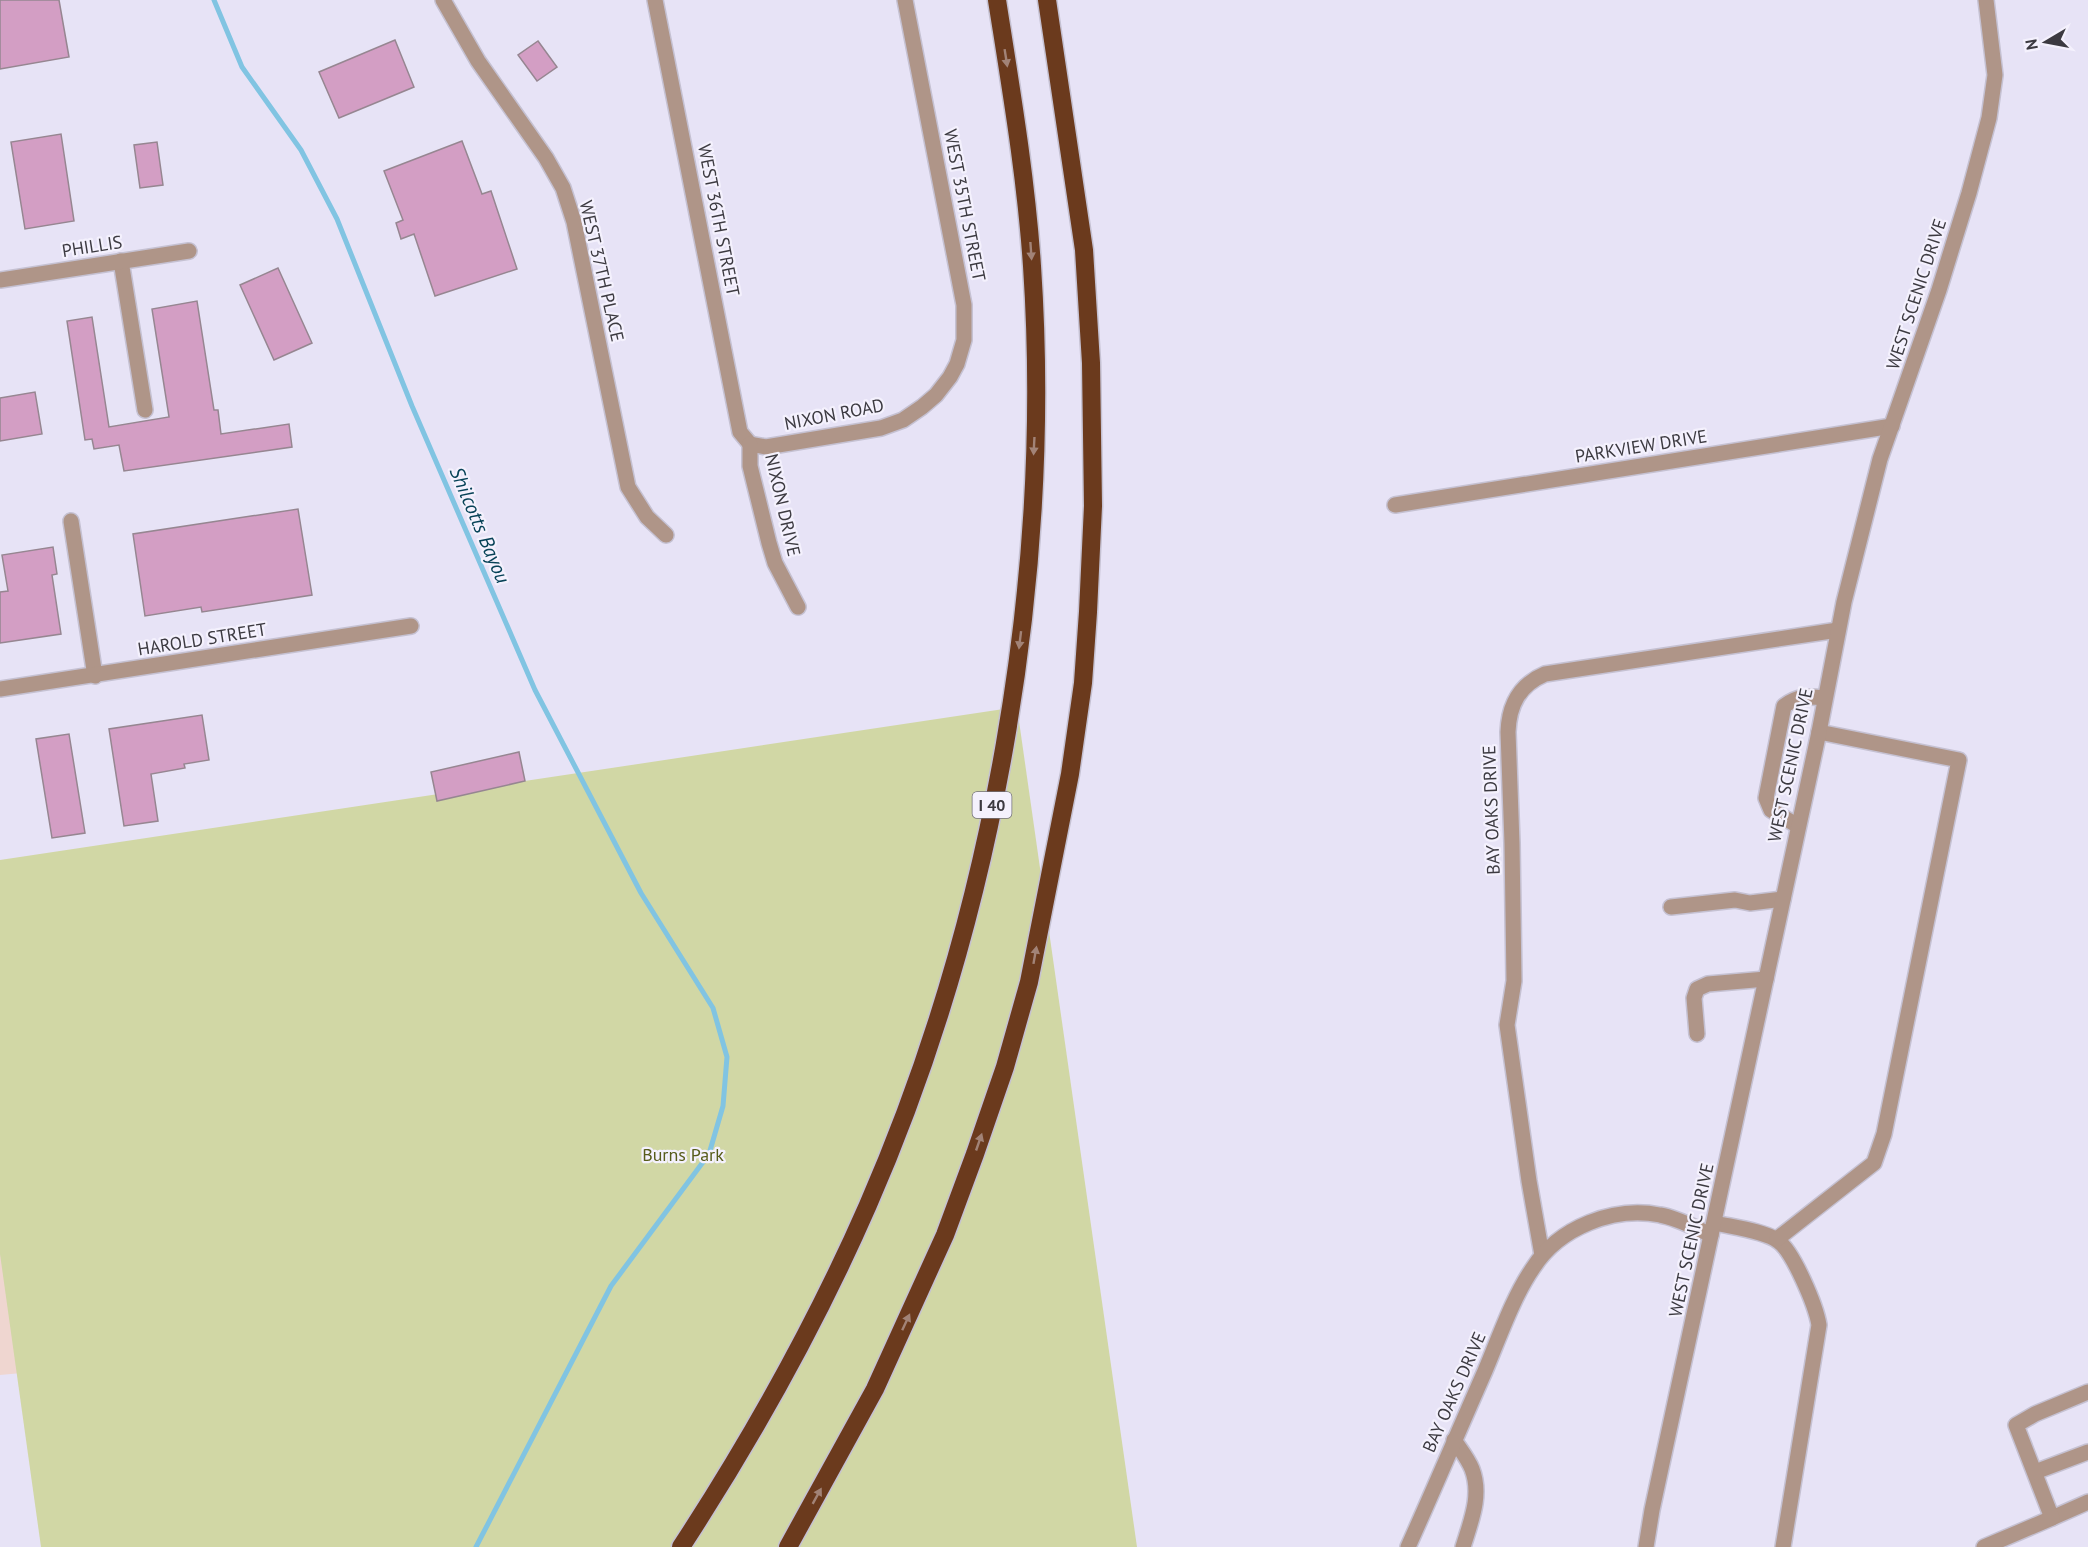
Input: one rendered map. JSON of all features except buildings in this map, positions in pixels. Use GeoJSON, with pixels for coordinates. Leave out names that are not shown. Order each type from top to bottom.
{"type":"FeatureCollection","features":[{"type":"Feature","properties":{"kind":"highway","name":"I 40"},"geometry":{"type":"LineString","coordinates":[[681,1547],[718,1491],[765,1412],[822,1303],[868,1206],[937,1019],[968,912],[987,834],[1007,729],[1022,624],[1035,424],[1033,280],[1026,193],[997,0]]}},
{"type":"Feature","properties":{"kind":"highway"},"geometry":{"type":"LineString","coordinates":[[788,1547],[875,1389],[945,1234],[975,1154],[1005,1067],[1029,982],[1070,774],[1083,683],[1094,506],[1092,363],[1084,250],[1047,0]]}},
{"type":"Feature","properties":{"kind":"street","name":"WEST 37TH PLACE"},"geometry":{"type":"LineString","coordinates":[[443,0],[478,61],[546,158],[563,188],[574,222],[628,487],[647,517],[666,535]]}},
{"type":"Feature","properties":{"kind":"street","name":"WEST 36TH STREET"},"geometry":{"type":"LineString","coordinates":[[656,0],[740,432],[750,444]]}},
{"type":"Feature","properties":{"kind":"street","name":"WEST 35TH STREET"},"geometry":{"type":"LineString","coordinates":[[905,0],[964,305],[964,340],[957,364],[936,395],[922,407]]}},
{"type":"Feature","properties":{"kind":"street","name":"WEST SCENIC DRIVE"},"geometry":{"type":"LineString","coordinates":[[1646,1547],[1819,732],[1838,630],[1880,459],[1942,279],[1969,194],[1989,118],[1995,68],[1986,0]]}},
{"type":"Feature","properties":{"kind":"street","name":"PHILLIS"},"geometry":{"type":"LineString","coordinates":[[0,280],[189,251]]}},
{"type":"Feature","properties":{"kind":"street"},"geometry":{"type":"LineString","coordinates":[[121,261],[145,410]]}},
{"type":"Feature","properties":{"kind":"street","name":"NIXON ROAD"},"geometry":{"type":"LineString","coordinates":[[750,444],[766,447],[881,428],[903,420],[922,407]]}},
{"type":"Feature","properties":{"kind":"street","name":"PARKVIEW DRIVE"},"geometry":{"type":"LineString","coordinates":[[1395,506],[1892,426]]}},
{"type":"Feature","properties":{"kind":"street","name":"NIXON DRIVE"},"geometry":{"type":"LineString","coordinates":[[750,444],[750,466],[769,543],[775,563],[798,607]]}},
{"type":"Feature","properties":{"kind":"street"},"geometry":{"type":"LineString","coordinates":[[71,521],[95,676]]}},
{"type":"Feature","properties":{"kind":"street","name":"HAROLD STREET"},"geometry":{"type":"LineString","coordinates":[[0,689],[411,626]]}},
{"type":"Feature","properties":{"kind":"street","name":"BAY OAKS DRIVE"},"geometry":{"type":"LineString","coordinates":[[1542,1255],[1507,1025],[1514,981],[1508,732],[1509,716],[1518,693],[1535,678],[1545,674],[1838,630]]}},
{"type":"Feature","properties":{"kind":"street"},"geometry":{"type":"LineString","coordinates":[[1798,826],[1771,810],[1766,798],[1784,706],[1792,700],[1805,696],[1824,698]]}},
{"type":"Feature","properties":{"kind":"street"},"geometry":{"type":"LineString","coordinates":[[1783,1547],[1819,1325],[1817,1313],[1788,1249],[1777,1239],[1874,1163],[1884,1134],[1959,760],[1819,732]]}},
{"type":"Feature","properties":{"kind":"street"},"geometry":{"type":"LineString","coordinates":[[1671,907],[1736,900],[1750,903],[1783,898]]}},
{"type":"Feature","properties":{"kind":"street"},"geometry":{"type":"LineString","coordinates":[[1697,1034],[1694,998],[1697,989],[1708,984],[1766,979]]}},
{"type":"Feature","properties":{"kind":"street","name":"BAY OAKS DRIVE"},"geometry":{"type":"LineString","coordinates":[[1408,1547],[1510,1314],[1532,1268],[1542,1255],[1570,1232],[1583,1225],[1606,1216],[1644,1212],[1664,1215],[1713,1229],[1777,1239]]}},
{"type":"Feature","properties":{"kind":"street"},"geometry":{"type":"LineString","coordinates":[[2052,1518],[2016,1425],[2035,1414],[2088,1392]]}},
{"type":"Feature","properties":{"kind":"street"},"geometry":{"type":"LineString","coordinates":[[1454,1440],[1471,1467],[1476,1484],[1476,1503],[1463,1547]]}},
{"type":"Feature","properties":{"kind":"street"},"geometry":{"type":"LineString","coordinates":[[2034,1472],[2088,1452]]}},
{"type":"Feature","properties":{"kind":"street"},"geometry":{"type":"LineString","coordinates":[[1984,1547],[2088,1502]]}},
{"type":"Feature","properties":{"kind":"shaded area"},"geometry":{"type":"Polygon","coordinates":[[[0,999],[33,1372],[0,1375],[0,999]]]}},
{"type":"Feature","properties":{"kind":"green space","name":"Burns Park"},"geometry":{"type":"Polygon","coordinates":[[[1017,707],[1137,1547],[41,1547],[0,1254],[0,860],[1017,707]]]}},
{"type":"Feature","properties":{"kind":"waterway","name":"Shilcotts Bayou"},"geometry":{"type":"LineString","coordinates":[[214,0],[242,67],[301,150],[337,219],[412,406],[535,690],[641,893],[713,1008],[727,1057],[723,1106],[709,1154],[611,1286],[476,1547]]}}]}
